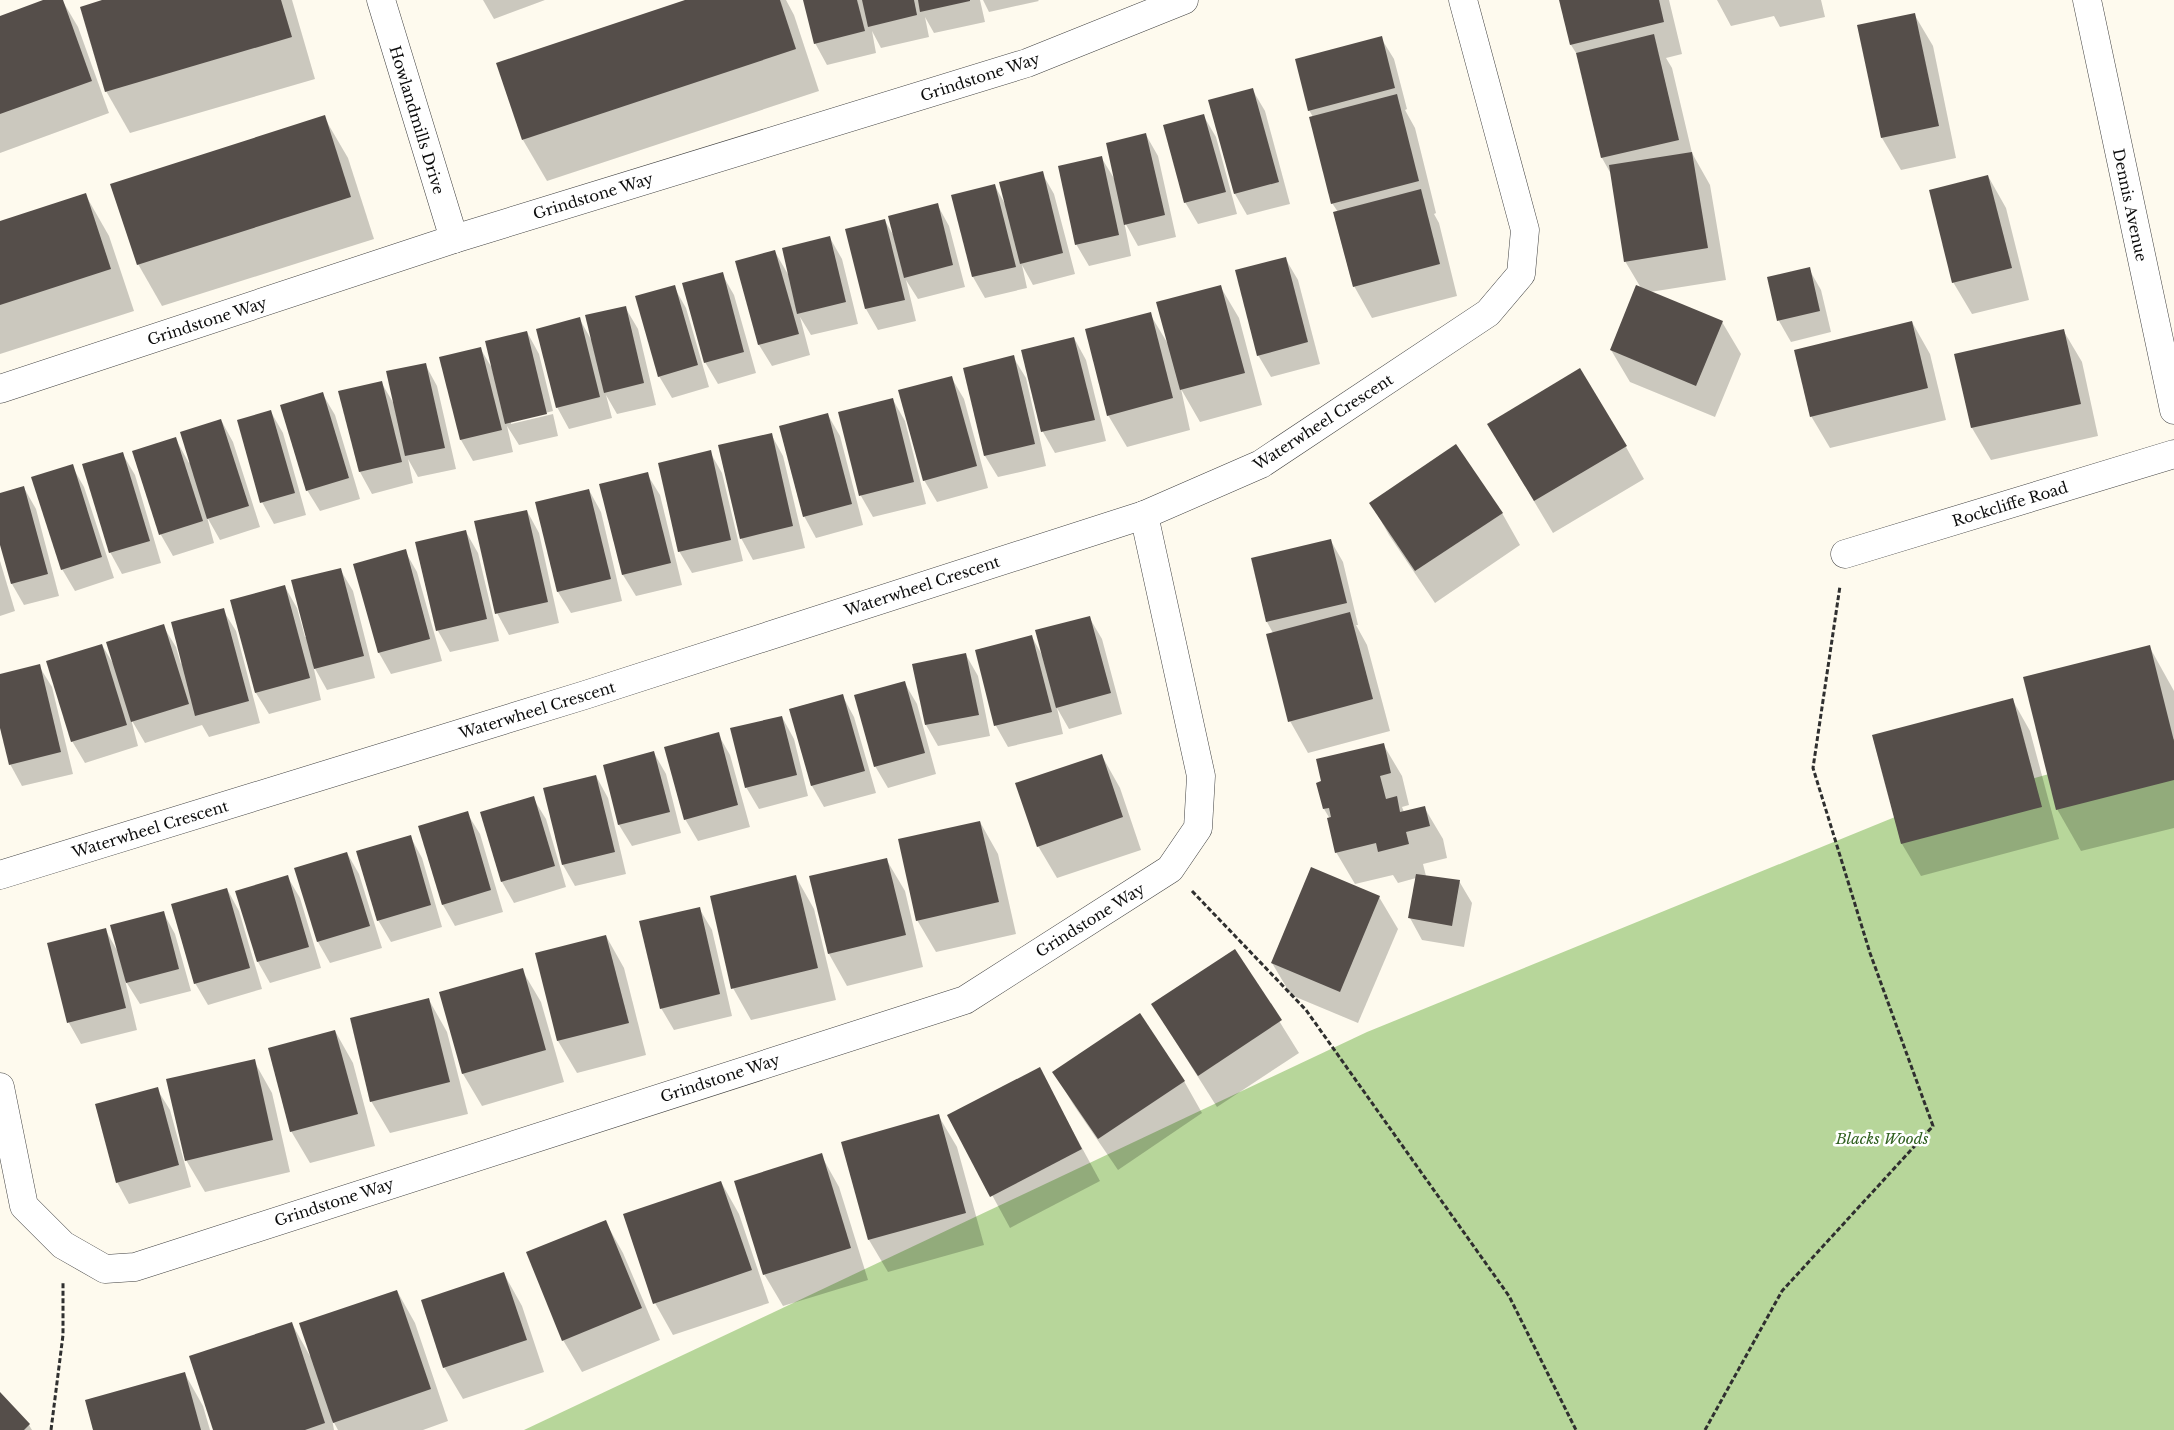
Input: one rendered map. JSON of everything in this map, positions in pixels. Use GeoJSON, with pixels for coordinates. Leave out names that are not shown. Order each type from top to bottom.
{"type":"FeatureCollection","features":[{"type":"Feature","properties":{"kind":"street","name":"Howlandmills Drive"},"geometry":{"type":"LineString","coordinates":[[381,0],[454,239]]}},
{"type":"Feature","properties":{"kind":"street","name":"Grindstone Way"},"geometry":{"type":"LineString","coordinates":[[0,389],[454,239],[1027,63],[1184,0]]}},
{"type":"Feature","properties":{"kind":"street","name":"Waterwheel Crescent"},"geometry":{"type":"LineString","coordinates":[[0,875],[585,695],[1144,515],[1261,464],[1488,313],[1521,274],[1525,230],[1463,0]]}},
{"type":"Feature","properties":{"kind":"street","name":"Dennis Avenue"},"geometry":{"type":"LineString","coordinates":[[2087,0],[2174,410]]}},
{"type":"Feature","properties":{"kind":"street","name":"Rockcliffe Road"},"geometry":{"type":"LineString","coordinates":[[1845,554],[2174,454]]}},
{"type":"Feature","properties":{"kind":"street","name":"Grindstone Way"},"geometry":{"type":"LineString","coordinates":[[0,1087],[24,1206],[62,1246],[105,1268],[135,1266],[965,1000],[1170,869],[1198,828],[1201,776],[1144,515]]}},
{"type":"Feature","properties":{"kind":"path"},"geometry":{"type":"LineString","coordinates":[[1705,1430],[1782,1292],[1933,1126],[1870,953],[1813,768],[1845,554]]}},
{"type":"Feature","properties":{"kind":"path"},"geometry":{"type":"LineString","coordinates":[[1170,869],[1306,1010],[1509,1296],[1576,1430]]}},
{"type":"Feature","properties":{"kind":"path"},"geometry":{"type":"LineString","coordinates":[[51,1430],[63,1335],[62,1246]]}},
{"type":"Feature","properties":{"kind":"green space","name":"Blacks Woods"},"geometry":{"type":"Polygon","coordinates":[[[2174,739],[2174,1430],[524,1430],[1367,1032],[1895,817],[2174,739]]]}},
{"type":"Feature","properties":{"kind":"building"},"geometry":{"type":"Polygon","coordinates":[[[43,0],[63,0],[92,81],[0,114],[0,16],[43,0]]]}},
{"type":"Feature","properties":{"kind":"building"},"geometry":{"type":"Polygon","coordinates":[[[102,0],[281,0],[292,37],[105,92],[80,7],[102,0]]]}},
{"type":"Feature","properties":{"kind":"building"},"geometry":{"type":"Polygon","coordinates":[[[685,0],[780,0],[796,49],[522,140],[496,63],[685,0]]]}},
{"type":"Feature","properties":{"kind":"building"},"geometry":{"type":"Polygon","coordinates":[[[803,0],[857,0],[865,31],[814,44],[803,0]]]}},
{"type":"Feature","properties":{"kind":"building"},"geometry":{"type":"Polygon","coordinates":[[[862,0],[914,0],[917,15],[868,27],[862,0]]]}},
{"type":"Feature","properties":{"kind":"building"},"geometry":{"type":"Polygon","coordinates":[[[918,0],[970,0],[970,1],[920,12],[918,0]]]}},
{"type":"Feature","properties":{"kind":"building"},"geometry":{"type":"Polygon","coordinates":[[[1559,0],[1659,0],[1664,22],[1570,45],[1559,0]]]}},
{"type":"Feature","properties":{"kind":"building"},"geometry":{"type":"Polygon","coordinates":[[[1915,13],[1939,126],[1881,138],[1857,25],[1915,13]]]}},
{"type":"Feature","properties":{"kind":"building"},"geometry":{"type":"Polygon","coordinates":[[[1654,34],[1679,140],[1601,158],[1576,53],[1654,34]]]}},
{"type":"Feature","properties":{"kind":"building"},"geometry":{"type":"Polygon","coordinates":[[[1382,36],[1395,88],[1308,111],[1295,59],[1382,36]]]}},
{"type":"Feature","properties":{"kind":"building"},"geometry":{"type":"Polygon","coordinates":[[[1253,88],[1279,182],[1234,194],[1208,100],[1253,88]]]}},
{"type":"Feature","properties":{"kind":"building"},"geometry":{"type":"Polygon","coordinates":[[[1397,94],[1419,181],[1331,204],[1309,117],[1397,94]]]}},
{"type":"Feature","properties":{"kind":"building"},"geometry":{"type":"Polygon","coordinates":[[[1204,114],[1226,192],[1184,203],[1163,125],[1204,114]]]}},
{"type":"Feature","properties":{"kind":"building"},"geometry":{"type":"Polygon","coordinates":[[[325,115],[351,197],[137,265],[110,184],[325,115]]]}},
{"type":"Feature","properties":{"kind":"building"},"geometry":{"type":"Polygon","coordinates":[[[1146,133],[1165,215],[1124,225],[1106,143],[1146,133]]]}},
{"type":"Feature","properties":{"kind":"building"},"geometry":{"type":"Polygon","coordinates":[[[1692,152],[1708,248],[1624,262],[1609,165],[1692,152]]]}},
{"type":"Feature","properties":{"kind":"building"},"geometry":{"type":"Polygon","coordinates":[[[1102,156],[1119,235],[1075,245],[1058,166],[1102,156]]]}},
{"type":"Feature","properties":{"kind":"building"},"geometry":{"type":"Polygon","coordinates":[[[1043,171],[1063,253],[1020,264],[999,182],[1043,171]]]}},
{"type":"Feature","properties":{"kind":"building"},"geometry":{"type":"Polygon","coordinates":[[[1988,175],[2012,268],[1952,283],[1929,190],[1988,175]]]}},
{"type":"Feature","properties":{"kind":"building"},"geometry":{"type":"Polygon","coordinates":[[[995,184],[1016,267],[972,277],[951,195],[995,184]]]}},
{"type":"Feature","properties":{"kind":"building"},"geometry":{"type":"Polygon","coordinates":[[[1421,189],[1440,264],[1353,287],[1333,212],[1421,189]]]}},
{"type":"Feature","properties":{"kind":"building"},"geometry":{"type":"Polygon","coordinates":[[[86,193],[111,269],[0,305],[0,221],[86,193]]]}},
{"type":"Feature","properties":{"kind":"building"},"geometry":{"type":"Polygon","coordinates":[[[938,203],[953,265],[904,278],[888,216],[938,203]]]}},
{"type":"Feature","properties":{"kind":"building"},"geometry":{"type":"Polygon","coordinates":[[[885,219],[905,300],[865,309],[845,229],[885,219]]]}},
{"type":"Feature","properties":{"kind":"building"},"geometry":{"type":"Polygon","coordinates":[[[830,236],[846,302],[797,314],[782,248],[830,236]]]}},
{"type":"Feature","properties":{"kind":"building"},"geometry":{"type":"Polygon","coordinates":[[[775,250],[799,334],[758,345],[735,261],[775,250]]]}},
{"type":"Feature","properties":{"kind":"building"},"geometry":{"type":"Polygon","coordinates":[[[1286,257],[1308,342],[1257,356],[1235,270],[1286,257]]]}},
{"type":"Feature","properties":{"kind":"building"},"geometry":{"type":"Polygon","coordinates":[[[1810,267],[1820,311],[1777,321],[1767,277],[1810,267]]]}},
{"type":"Feature","properties":{"kind":"building"},"geometry":{"type":"Polygon","coordinates":[[[723,272],[744,352],[704,363],[682,283],[723,272]]]}},
{"type":"Feature","properties":{"kind":"building"},"geometry":{"type":"Polygon","coordinates":[[[675,285],[698,365],[658,377],[635,296],[675,285]]]}},
{"type":"Feature","properties":{"kind":"building"},"geometry":{"type":"Polygon","coordinates":[[[1221,285],[1245,373],[1180,390],[1156,302],[1221,285]]]}},
{"type":"Feature","properties":{"kind":"building"},"geometry":{"type":"Polygon","coordinates":[[[1636,285],[1723,321],[1696,386],[1610,350],[1636,285]]]}},
{"type":"Feature","properties":{"kind":"building"},"geometry":{"type":"Polygon","coordinates":[[[626,306],[644,383],[604,393],[585,315],[626,306]]]}},
{"type":"Feature","properties":{"kind":"building"},"geometry":{"type":"Polygon","coordinates":[[[1151,312],[1173,398],[1107,416],[1085,329],[1151,312]]]}},
{"type":"Feature","properties":{"kind":"building"},"geometry":{"type":"Polygon","coordinates":[[[580,317],[600,397],[556,408],[536,329],[580,317]]]}},
{"type":"Feature","properties":{"kind":"building"},"geometry":{"type":"Polygon","coordinates":[[[1912,321],[1928,388],[1810,417],[1794,350],[1912,321]]]}},
{"type":"Feature","properties":{"kind":"building"},"geometry":{"type":"Polygon","coordinates":[[[2064,329],[2081,404],[1971,428],[1954,354],[2064,329]]]}},
{"type":"Feature","properties":{"kind":"building"},"geometry":{"type":"Polygon","coordinates":[[[527,331],[547,414],[505,424],[485,341],[527,331]]]}},
{"type":"Feature","properties":{"kind":"building"},"geometry":{"type":"Polygon","coordinates":[[[1074,337],[1095,420],[1041,432],[1021,350],[1074,337]]]}},
{"type":"Feature","properties":{"kind":"building"},"geometry":{"type":"Polygon","coordinates":[[[481,347],[502,430],[460,440],[439,357],[481,347]]]}},
{"type":"Feature","properties":{"kind":"building"},"geometry":{"type":"Polygon","coordinates":[[[1014,355],[1035,444],[984,456],[963,368],[1014,355]]]}},
{"type":"Feature","properties":{"kind":"building"},"geometry":{"type":"Polygon","coordinates":[[[426,363],[445,448],[405,456],[386,371],[426,363]]]}},
{"type":"Feature","properties":{"kind":"building"},"geometry":{"type":"Polygon","coordinates":[[[1580,368],[1627,446],[1534,501],[1487,424],[1580,368]]]}},
{"type":"Feature","properties":{"kind":"building"},"geometry":{"type":"Polygon","coordinates":[[[952,376],[977,466],[923,481],[898,390],[952,376]]]}},
{"type":"Feature","properties":{"kind":"building"},"geometry":{"type":"Polygon","coordinates":[[[382,381],[402,462],[359,472],[338,391],[382,381]]]}},
{"type":"Feature","properties":{"kind":"building"},"geometry":{"type":"Polygon","coordinates":[[[323,392],[349,478],[306,491],[280,405],[323,392]]]}},
{"type":"Feature","properties":{"kind":"building"},"geometry":{"type":"Polygon","coordinates":[[[893,398],[914,482],[859,496],[838,412],[893,398]]]}},
{"type":"Feature","properties":{"kind":"building"},"geometry":{"type":"Polygon","coordinates":[[[271,410],[295,493],[260,503],[237,420],[271,410]]]}},
{"type":"Feature","properties":{"kind":"building"},"geometry":{"type":"Polygon","coordinates":[[[828,413],[852,504],[803,517],[779,426],[828,413]]]}},
{"type":"Feature","properties":{"kind":"building"},"geometry":{"type":"Polygon","coordinates":[[[221,419],[249,506],[207,519],[180,432],[221,419]]]}},
{"type":"Feature","properties":{"kind":"building"},"geometry":{"type":"Polygon","coordinates":[[[772,433],[793,526],[740,539],[718,445],[772,433]]]}},
{"type":"Feature","properties":{"kind":"building"},"geometry":{"type":"Polygon","coordinates":[[[176,437],[203,521],[159,535],[132,451],[176,437]]]}},
{"type":"Feature","properties":{"kind":"building"},"geometry":{"type":"Polygon","coordinates":[[[1456,444],[1503,513],[1415,571],[1369,503],[1456,444]]]}},
{"type":"Feature","properties":{"kind":"building"},"geometry":{"type":"Polygon","coordinates":[[[711,450],[731,540],[678,552],[658,463],[711,450]]]}},
{"type":"Feature","properties":{"kind":"building"},"geometry":{"type":"Polygon","coordinates":[[[123,452],[150,541],[109,553],[82,464],[123,452]]]}},
{"type":"Feature","properties":{"kind":"building"},"geometry":{"type":"Polygon","coordinates":[[[73,464],[102,557],[61,570],[31,477],[73,464]]]}},
{"type":"Feature","properties":{"kind":"building"},"geometry":{"type":"Polygon","coordinates":[[[648,472],[671,563],[622,575],[599,484],[648,472]]]}},
{"type":"Feature","properties":{"kind":"building"},"geometry":{"type":"Polygon","coordinates":[[[24,486],[48,574],[11,584],[0,545],[0,493],[24,486]]]}},
{"type":"Feature","properties":{"kind":"building"},"geometry":{"type":"Polygon","coordinates":[[[589,489],[611,579],[557,592],[535,502],[589,489]]]}},
{"type":"Feature","properties":{"kind":"building"},"geometry":{"type":"Polygon","coordinates":[[[527,510],[548,602],[495,614],[474,521],[527,510]]]}},
{"type":"Feature","properties":{"kind":"building"},"geometry":{"type":"Polygon","coordinates":[[[466,530],[487,619],[436,631],[415,542],[466,530]]]}},
{"type":"Feature","properties":{"kind":"building"},"geometry":{"type":"Polygon","coordinates":[[[1331,539],[1347,603],[1266,622],[1251,558],[1331,539]]]}},
{"type":"Feature","properties":{"kind":"building"},"geometry":{"type":"Polygon","coordinates":[[[406,549],[430,639],[378,653],[353,564],[406,549]]]}},
{"type":"Feature","properties":{"kind":"building"},"geometry":{"type":"Polygon","coordinates":[[[341,568],[364,656],[314,669],[291,580],[341,568]]]}},
{"type":"Feature","properties":{"kind":"building"},"geometry":{"type":"Polygon","coordinates":[[[285,585],[310,678],[255,693],[230,600],[285,585]]]}},
{"type":"Feature","properties":{"kind":"building"},"geometry":{"type":"Polygon","coordinates":[[[224,608],[249,701],[195,716],[171,622],[224,608]]]}},
{"type":"Feature","properties":{"kind":"building"},"geometry":{"type":"Polygon","coordinates":[[[1350,612],[1373,699],[1288,722],[1266,634],[1350,612]]]}},
{"type":"Feature","properties":{"kind":"building"},"geometry":{"type":"Polygon","coordinates":[[[1090,616],[1111,693],[1056,708],[1035,630],[1090,616]]]}},
{"type":"Feature","properties":{"kind":"building"},"geometry":{"type":"Polygon","coordinates":[[[164,624],[189,704],[131,722],[106,642],[164,624]]]}},
{"type":"Feature","properties":{"kind":"building"},"geometry":{"type":"Polygon","coordinates":[[[1032,635],[1052,712],[994,726],[975,650],[1032,635]]]}},
{"type":"Feature","properties":{"kind":"building"},"geometry":{"type":"Polygon","coordinates":[[[102,644],[127,725],[71,742],[46,661],[102,644]]]}},
{"type":"Feature","properties":{"kind":"building"},"geometry":{"type":"Polygon","coordinates":[[[2150,645],[2174,741],[2174,780],[2056,810],[2023,677],[2150,645]]]}},
{"type":"Feature","properties":{"kind":"building"},"geometry":{"type":"Polygon","coordinates":[[[966,653],[979,715],[925,725],[912,664],[966,653]]]}},
{"type":"Feature","properties":{"kind":"building"},"geometry":{"type":"Polygon","coordinates":[[[40,664],[61,752],[9,765],[0,728],[0,674],[40,664]]]}},
{"type":"Feature","properties":{"kind":"building"},"geometry":{"type":"Polygon","coordinates":[[[905,681],[925,753],[874,767],[854,695],[905,681]]]}},
{"type":"Feature","properties":{"kind":"building"},"geometry":{"type":"Polygon","coordinates":[[[843,694],[865,771],[811,786],[789,709],[843,694]]]}},
{"type":"Feature","properties":{"kind":"building"},"geometry":{"type":"Polygon","coordinates":[[[2013,698],[2042,807],[1901,844],[1872,735],[2013,698]]]}},
{"type":"Feature","properties":{"kind":"building"},"geometry":{"type":"Polygon","coordinates":[[[782,716],[797,775],[745,788],[730,728],[782,716]]]}},
{"type":"Feature","properties":{"kind":"building"},"geometry":{"type":"Polygon","coordinates":[[[719,732],[738,805],[684,820],[664,747],[719,732]]]}},
{"type":"Feature","properties":{"kind":"building"},"geometry":{"type":"Polygon","coordinates":[[[1384,743],[1391,773],[1380,776],[1386,799],[1397,796],[1400,812],[1425,806],[1430,826],[1406,832],[1409,844],[1378,852],[1376,843],[1335,853],[1327,818],[1331,817],[1329,808],[1323,809],[1316,783],[1321,781],[1316,759],[1384,743]]]}},
{"type":"Feature","properties":{"kind":"building"},"geometry":{"type":"Polygon","coordinates":[[[654,751],[670,812],[618,825],[603,765],[654,751]]]}},
{"type":"Feature","properties":{"kind":"building"},"geometry":{"type":"Polygon","coordinates":[[[1102,754],[1123,817],[1037,847],[1015,783],[1102,754]]]}},
{"type":"Feature","properties":{"kind":"building"},"geometry":{"type":"Polygon","coordinates":[[[596,775],[615,852],[562,865],[543,788],[596,775]]]}},
{"type":"Feature","properties":{"kind":"building"},"geometry":{"type":"Polygon","coordinates":[[[534,796],[555,866],[501,882],[480,812],[534,796]]]}},
{"type":"Feature","properties":{"kind":"building"},"geometry":{"type":"Polygon","coordinates":[[[468,811],[491,890],[442,905],[418,826],[468,811]]]}},
{"type":"Feature","properties":{"kind":"building"},"geometry":{"type":"Polygon","coordinates":[[[980,821],[999,902],[916,921],[898,839],[980,821]]]}},
{"type":"Feature","properties":{"kind":"building"},"geometry":{"type":"Polygon","coordinates":[[[411,835],[431,905],[377,921],[356,851],[411,835]]]}},
{"type":"Feature","properties":{"kind":"building"},"geometry":{"type":"Polygon","coordinates":[[[347,852],[370,926],[317,942],[294,868],[347,852]]]}},
{"type":"Feature","properties":{"kind":"building"},"geometry":{"type":"Polygon","coordinates":[[[887,858],[906,935],[828,954],[809,876],[887,858]]]}},
{"type":"Feature","properties":{"kind":"building"},"geometry":{"type":"Polygon","coordinates":[[[1311,867],[1380,896],[1340,992],[1271,963],[1311,867]]]}},
{"type":"Feature","properties":{"kind":"building"},"geometry":{"type":"Polygon","coordinates":[[[1416,874],[1460,880],[1452,926],[1408,918],[1416,874]]]}},
{"type":"Feature","properties":{"kind":"building"},"geometry":{"type":"Polygon","coordinates":[[[288,875],[309,947],[257,962],[235,891],[288,875]]]}},
{"type":"Feature","properties":{"kind":"building"},"geometry":{"type":"Polygon","coordinates":[[[796,875],[818,968],[731,989],[710,896],[796,875]]]}},
{"type":"Feature","properties":{"kind":"building"},"geometry":{"type":"Polygon","coordinates":[[[227,888],[250,968],[194,984],[171,904],[227,888]]]}},
{"type":"Feature","properties":{"kind":"building"},"geometry":{"type":"Polygon","coordinates":[[[700,907],[720,994],[660,1009],[639,921],[700,907]]]}},
{"type":"Feature","properties":{"kind":"building"},"geometry":{"type":"Polygon","coordinates":[[[164,911],[179,969],[126,983],[110,925],[164,911]]]}},
{"type":"Feature","properties":{"kind":"building"},"geometry":{"type":"Polygon","coordinates":[[[106,928],[126,1008],[67,1023],[47,943],[106,928]]]}},
{"type":"Feature","properties":{"kind":"building"},"geometry":{"type":"Polygon","coordinates":[[[606,935],[629,1023],[557,1041],[535,953],[606,935]]]}},
{"type":"Feature","properties":{"kind":"building"},"geometry":{"type":"Polygon","coordinates":[[[1235,949],[1282,1020],[1198,1076],[1151,1004],[1235,949]]]}},
{"type":"Feature","properties":{"kind":"building"},"geometry":{"type":"Polygon","coordinates":[[[523,968],[546,1050],[462,1074],[439,992],[523,968]]]}},
{"type":"Feature","properties":{"kind":"building"},"geometry":{"type":"Polygon","coordinates":[[[429,998],[450,1082],[370,1102],[350,1018],[429,998]]]}},
{"type":"Feature","properties":{"kind":"building"},"geometry":{"type":"Polygon","coordinates":[[[1140,1013],[1185,1081],[1098,1139],[1052,1072],[1140,1013]]]}},
{"type":"Feature","properties":{"kind":"building"},"geometry":{"type":"Polygon","coordinates":[[[335,1030],[358,1114],[290,1132],[268,1048],[335,1030]]]}},
{"type":"Feature","properties":{"kind":"building"},"geometry":{"type":"Polygon","coordinates":[[[255,1059],[273,1140],[185,1161],[166,1079],[255,1059]]]}},
{"type":"Feature","properties":{"kind":"building"},"geometry":{"type":"Polygon","coordinates":[[[1040,1067],[1082,1149],[990,1197],[947,1115],[1040,1067]]]}},
{"type":"Feature","properties":{"kind":"building"},"geometry":{"type":"Polygon","coordinates":[[[158,1087],[179,1165],[116,1183],[95,1104],[158,1087]]]}},
{"type":"Feature","properties":{"kind":"building"},"geometry":{"type":"Polygon","coordinates":[[[939,1114],[966,1213],[868,1240],[841,1142],[939,1114]]]}},
{"type":"Feature","properties":{"kind":"building"},"geometry":{"type":"Polygon","coordinates":[[[822,1153],[851,1248],[763,1275],[734,1181],[822,1153]]]}},
{"type":"Feature","properties":{"kind":"building"},"geometry":{"type":"Polygon","coordinates":[[[721,1181],[752,1270],[653,1304],[623,1214],[721,1181]]]}},
{"type":"Feature","properties":{"kind":"building"},"geometry":{"type":"Polygon","coordinates":[[[606,1220],[642,1308],[562,1341],[526,1252],[606,1220]]]}},
{"type":"Feature","properties":{"kind":"building"},"geometry":{"type":"Polygon","coordinates":[[[504,1272],[527,1340],[443,1368],[421,1300],[504,1272]]]}},
{"type":"Feature","properties":{"kind":"building"},"geometry":{"type":"Polygon","coordinates":[[[397,1290],[431,1389],[333,1423],[299,1323],[397,1290]]]}},
{"type":"Feature","properties":{"kind":"building"},"geometry":{"type":"Polygon","coordinates":[[[292,1322],[325,1423],[305,1430],[213,1430],[189,1356],[292,1322]]]}},
{"type":"Feature","properties":{"kind":"building"},"geometry":{"type":"Polygon","coordinates":[[[185,1372],[201,1430],[93,1430],[85,1400],[185,1372]]]}},
{"type":"Feature","properties":{"kind":"building"},"geometry":{"type":"Polygon","coordinates":[[[0,1392],[30,1424],[24,1430],[0,1430],[0,1392]]]}}]}
